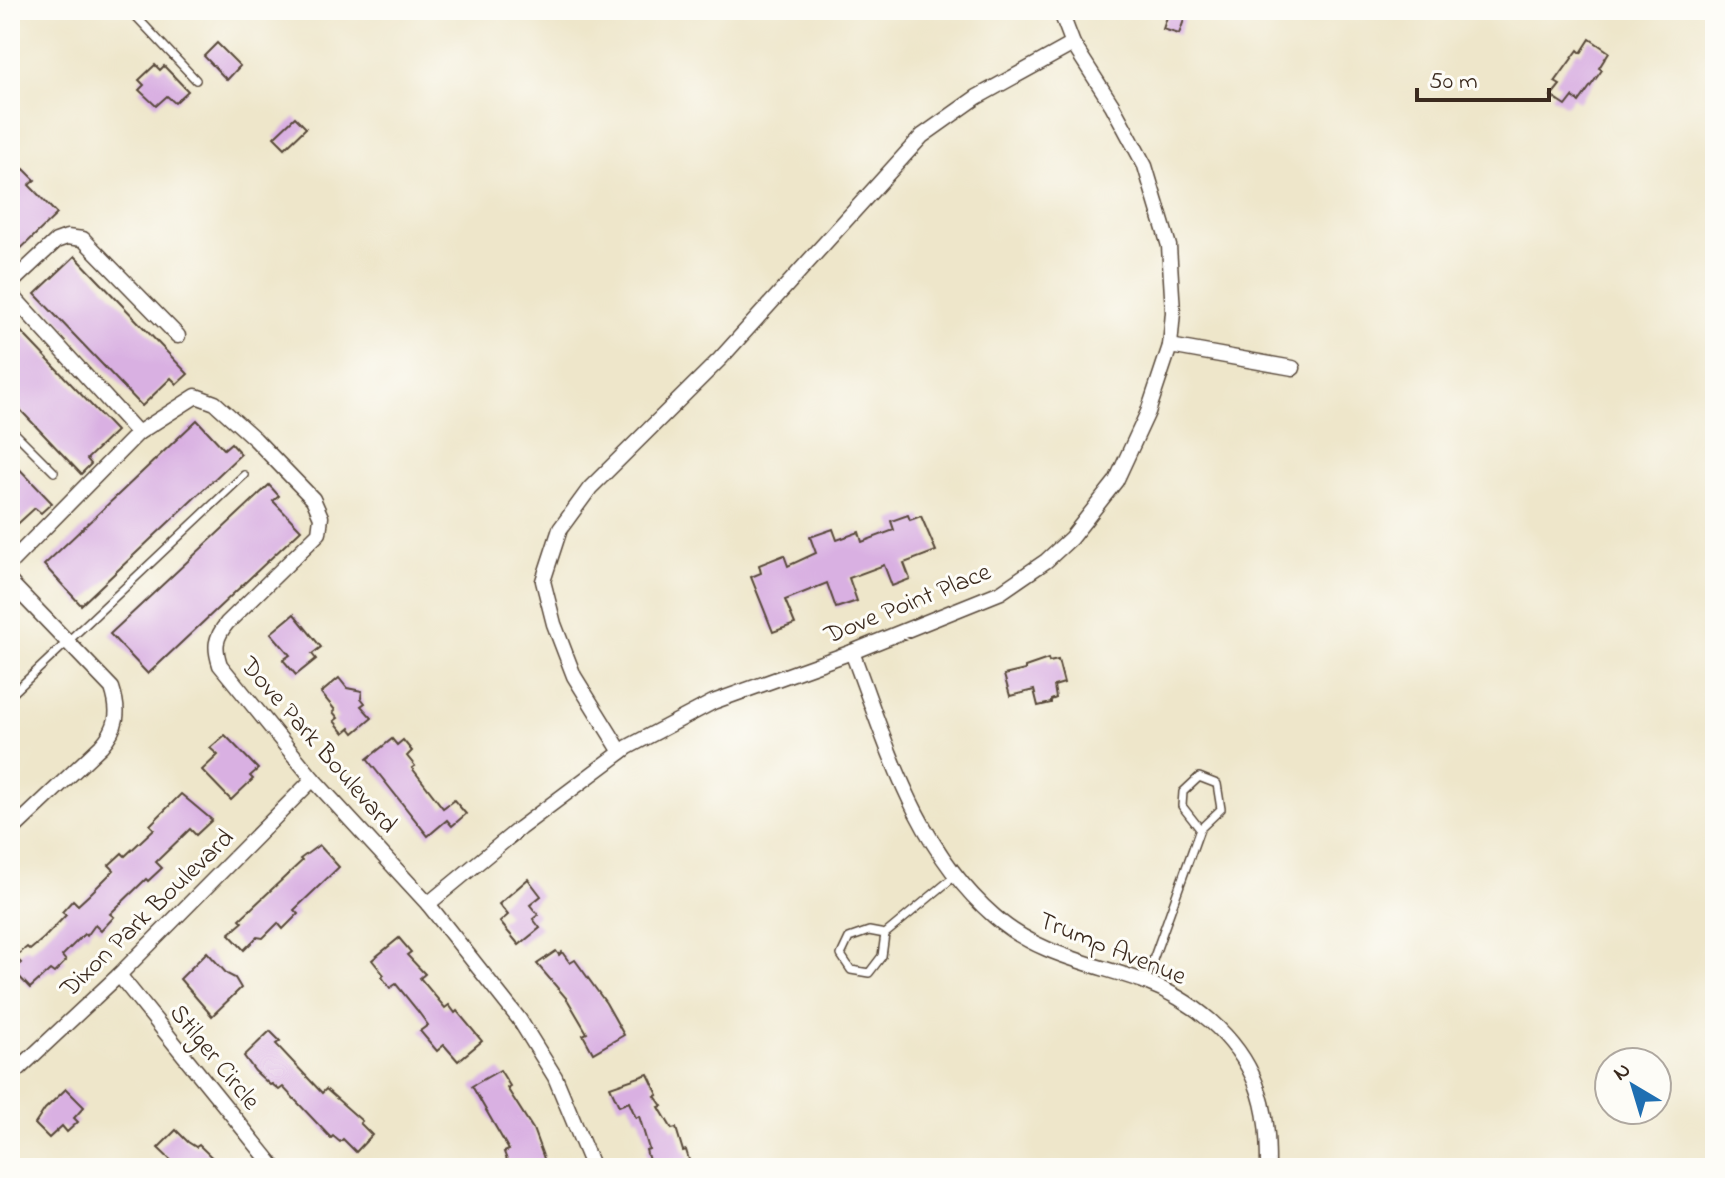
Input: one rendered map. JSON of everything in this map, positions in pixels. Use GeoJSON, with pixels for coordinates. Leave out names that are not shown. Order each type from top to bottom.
{"type":"FeatureCollection","features":[{"type":"Feature","properties":{"kind":"street","name":"Dove Point Place"},"geometry":{"type":"LineString","coordinates":[[428,904],[531,819],[621,752],[713,702],[852,652],[1001,592],[1046,561],[1071,538],[1116,481],[1148,412],[1170,346],[1172,280],[1169,246],[1145,166],[1073,44],[1060,10]]}},
{"type":"Feature","properties":{"kind":"street"},"geometry":{"type":"LineString","coordinates":[[621,752],[574,676],[554,624],[543,581],[560,529],[590,488],[720,359],[922,136],[977,97],[1073,44]]}},
{"type":"Feature","properties":{"kind":"street"},"geometry":{"type":"LineString","coordinates":[[10,284],[56,241],[67,237],[83,239],[178,336]]}},
{"type":"Feature","properties":{"kind":"street"},"geometry":{"type":"LineString","coordinates":[[10,293],[138,433]]}},
{"type":"Feature","properties":{"kind":"street"},"geometry":{"type":"LineString","coordinates":[[1170,346],[1293,368]]}},
{"type":"Feature","properties":{"kind":"street","name":"Dove Park Boulevard"},"geometry":{"type":"LineString","coordinates":[[10,563],[138,433],[196,396],[215,403],[313,499],[321,517],[319,533],[218,634],[215,649],[220,665],[313,779],[428,904],[527,1031],[555,1077],[593,1168]]}},
{"type":"Feature","properties":{"kind":"street"},"geometry":{"type":"LineString","coordinates":[[10,582],[112,688],[118,718],[111,735],[101,746],[10,832]]}},
{"type":"Feature","properties":{"kind":"street","name":"Trump Avenue"},"geometry":{"type":"LineString","coordinates":[[852,652],[915,815],[955,876],[995,918],[1031,943],[1145,982],[1196,1007],[1221,1032],[1246,1064],[1257,1085],[1265,1116],[1268,1168]]}},
{"type":"Feature","properties":{"kind":"street","name":"Dixon Park Boulevard"},"geometry":{"type":"LineString","coordinates":[[10,1077],[119,975],[313,779]]}},
{"type":"Feature","properties":{"kind":"street","name":"Stilger Circle"},"geometry":{"type":"LineString","coordinates":[[119,975],[275,1168]]}},
{"type":"Feature","properties":{"kind":"lane"},"geometry":{"type":"LineString","coordinates":[[130,10],[196,80]]}},
{"type":"Feature","properties":{"kind":"lane"},"geometry":{"type":"LineString","coordinates":[[10,428],[54,472]]}},
{"type":"Feature","properties":{"kind":"lane"},"geometry":{"type":"LineString","coordinates":[[10,696],[244,475]]}},
{"type":"Feature","properties":{"kind":"lane"},"geometry":{"type":"LineString","coordinates":[[1145,982],[1200,829],[1221,809],[1217,784],[1199,777],[1183,792],[1182,806],[1200,829]]}},
{"type":"Feature","properties":{"kind":"lane"},"geometry":{"type":"LineString","coordinates":[[885,934],[869,931],[849,938],[841,955],[851,970],[869,973],[882,956],[885,934],[955,876]]}},
{"type":"Feature","properties":{"kind":"building"},"geometry":{"type":"Polygon","coordinates":[[[1169,11],[1185,17],[1179,34],[1163,29],[1169,11]]]}},
{"type":"Feature","properties":{"kind":"building"},"geometry":{"type":"Polygon","coordinates":[[[1590,39],[1609,52],[1599,68],[1602,70],[1579,102],[1573,97],[1566,106],[1551,96],[1560,85],[1555,82],[1590,39]]]}},
{"type":"Feature","properties":{"kind":"building"},"geometry":{"type":"Polygon","coordinates":[[[217,43],[240,66],[227,80],[204,56],[217,43]]]}},
{"type":"Feature","properties":{"kind":"building"},"geometry":{"type":"Polygon","coordinates":[[[155,65],[160,70],[164,66],[188,91],[175,103],[167,96],[156,106],[139,90],[144,85],[139,80],[155,65]]]}},
{"type":"Feature","properties":{"kind":"building"},"geometry":{"type":"Polygon","coordinates":[[[295,117],[306,128],[285,148],[274,137],[295,117]]]}},
{"type":"Feature","properties":{"kind":"building"},"geometry":{"type":"Polygon","coordinates":[[[24,169],[35,180],[29,185],[57,214],[10,259],[10,182],[24,169]]]}},
{"type":"Feature","properties":{"kind":"building"},"geometry":{"type":"Polygon","coordinates":[[[75,256],[188,374],[177,384],[171,378],[142,406],[35,294],[75,256]]]}},
{"type":"Feature","properties":{"kind":"building"},"geometry":{"type":"Polygon","coordinates":[[[10,320],[116,431],[87,459],[91,464],[81,474],[10,399],[10,320]]]}},
{"type":"Feature","properties":{"kind":"building"},"geometry":{"type":"Polygon","coordinates":[[[197,420],[224,449],[231,443],[241,454],[81,605],[44,565],[197,420]]]}},
{"type":"Feature","properties":{"kind":"building"},"geometry":{"type":"Polygon","coordinates":[[[10,459],[52,503],[41,513],[35,508],[10,531],[10,459]]]}},
{"type":"Feature","properties":{"kind":"building"},"geometry":{"type":"Polygon","coordinates":[[[269,485],[279,496],[273,501],[301,530],[148,674],[110,634],[269,485]]]}},
{"type":"Feature","properties":{"kind":"building"},"geometry":{"type":"Polygon","coordinates":[[[908,515],[910,520],[921,516],[936,551],[904,563],[910,579],[892,586],[884,565],[849,578],[857,601],[836,608],[827,583],[785,600],[795,624],[773,632],[751,577],[761,573],[759,565],[784,555],[788,566],[816,553],[810,537],[833,529],[837,540],[859,532],[862,542],[894,530],[891,521],[908,515]]]}},
{"type":"Feature","properties":{"kind":"building"},"geometry":{"type":"Polygon","coordinates":[[[294,614],[321,647],[312,654],[316,659],[296,675],[283,660],[290,655],[271,633],[294,614]]]}},
{"type":"Feature","properties":{"kind":"building"},"geometry":{"type":"Polygon","coordinates":[[[1048,659],[1049,662],[1058,660],[1064,683],[1054,686],[1056,698],[1051,703],[1038,706],[1034,690],[1010,696],[1004,675],[1025,670],[1025,667],[1048,659]]]}},
{"type":"Feature","properties":{"kind":"building"},"geometry":{"type":"Polygon","coordinates":[[[339,678],[347,688],[362,691],[361,698],[365,703],[361,706],[372,718],[354,733],[350,728],[344,733],[334,721],[338,718],[333,712],[335,710],[321,693],[339,678]]]}},
{"type":"Feature","properties":{"kind":"building"},"geometry":{"type":"Polygon","coordinates":[[[225,735],[258,769],[250,776],[253,779],[231,800],[202,770],[218,755],[210,748],[225,735]]]}},
{"type":"Feature","properties":{"kind":"building"},"geometry":{"type":"Polygon","coordinates":[[[392,739],[397,745],[403,740],[412,751],[407,756],[415,766],[412,768],[443,808],[454,800],[466,814],[452,826],[447,820],[428,836],[367,759],[392,739]]]}},
{"type":"Feature","properties":{"kind":"building"},"geometry":{"type":"Polygon","coordinates":[[[181,794],[212,820],[196,835],[190,829],[156,862],[162,868],[110,914],[114,917],[101,931],[95,925],[87,936],[84,934],[62,956],[66,961],[54,973],[50,970],[30,988],[13,970],[21,963],[15,957],[44,938],[66,915],[62,912],[73,900],[78,905],[90,894],[114,870],[109,865],[122,853],[125,856],[154,829],[150,825],[181,794]]]}},
{"type":"Feature","properties":{"kind":"building"},"geometry":{"type":"Polygon","coordinates":[[[319,845],[339,867],[294,910],[298,914],[283,929],[278,923],[263,938],[257,937],[244,950],[229,934],[243,922],[240,919],[302,861],[300,859],[319,845]]]}},
{"type":"Feature","properties":{"kind":"building"},"geometry":{"type":"Polygon","coordinates":[[[528,879],[541,896],[530,905],[538,915],[533,919],[540,928],[519,945],[500,922],[508,915],[499,904],[528,879]]]}},
{"type":"Feature","properties":{"kind":"building"},"geometry":{"type":"Polygon","coordinates":[[[399,938],[411,952],[407,955],[425,974],[420,978],[445,1008],[449,1005],[455,1013],[457,1011],[482,1041],[458,1061],[444,1045],[437,1051],[420,1031],[428,1025],[396,984],[390,988],[372,960],[399,938]]]}},
{"type":"Feature","properties":{"kind":"building"},"geometry":{"type":"Polygon","coordinates":[[[556,951],[559,955],[562,952],[570,963],[575,960],[606,1003],[624,1035],[593,1053],[583,1035],[587,1033],[567,999],[537,964],[556,951]]]}},
{"type":"Feature","properties":{"kind":"building"},"geometry":{"type":"Polygon","coordinates":[[[207,952],[227,974],[235,978],[241,988],[212,1016],[180,979],[207,952]]]}},
{"type":"Feature","properties":{"kind":"building"},"geometry":{"type":"Polygon","coordinates":[[[270,1031],[280,1041],[276,1044],[322,1093],[326,1089],[362,1121],[360,1123],[372,1135],[356,1152],[343,1139],[340,1142],[333,1136],[331,1138],[283,1087],[279,1090],[270,1085],[244,1056],[270,1031]]]}},
{"type":"Feature","properties":{"kind":"building"},"geometry":{"type":"Polygon","coordinates":[[[500,1070],[510,1086],[507,1088],[533,1129],[546,1164],[532,1168],[510,1168],[504,1152],[509,1150],[472,1086],[500,1070]]]}},
{"type":"Feature","properties":{"kind":"building"},"geometry":{"type":"Polygon","coordinates":[[[648,1074],[658,1095],[655,1096],[662,1106],[659,1107],[672,1129],[676,1128],[683,1151],[686,1150],[690,1163],[687,1164],[688,1168],[651,1168],[639,1116],[636,1118],[629,1102],[619,1106],[610,1087],[648,1074]]]}},
{"type":"Feature","properties":{"kind":"building"},"geometry":{"type":"Polygon","coordinates":[[[66,1089],[84,1107],[74,1118],[78,1122],[67,1132],[62,1126],[49,1138],[35,1124],[45,1109],[66,1089]]]}},
{"type":"Feature","properties":{"kind":"building"},"geometry":{"type":"Polygon","coordinates":[[[176,1130],[188,1142],[196,1147],[199,1145],[223,1168],[179,1168],[158,1148],[176,1130]]]}}]}
